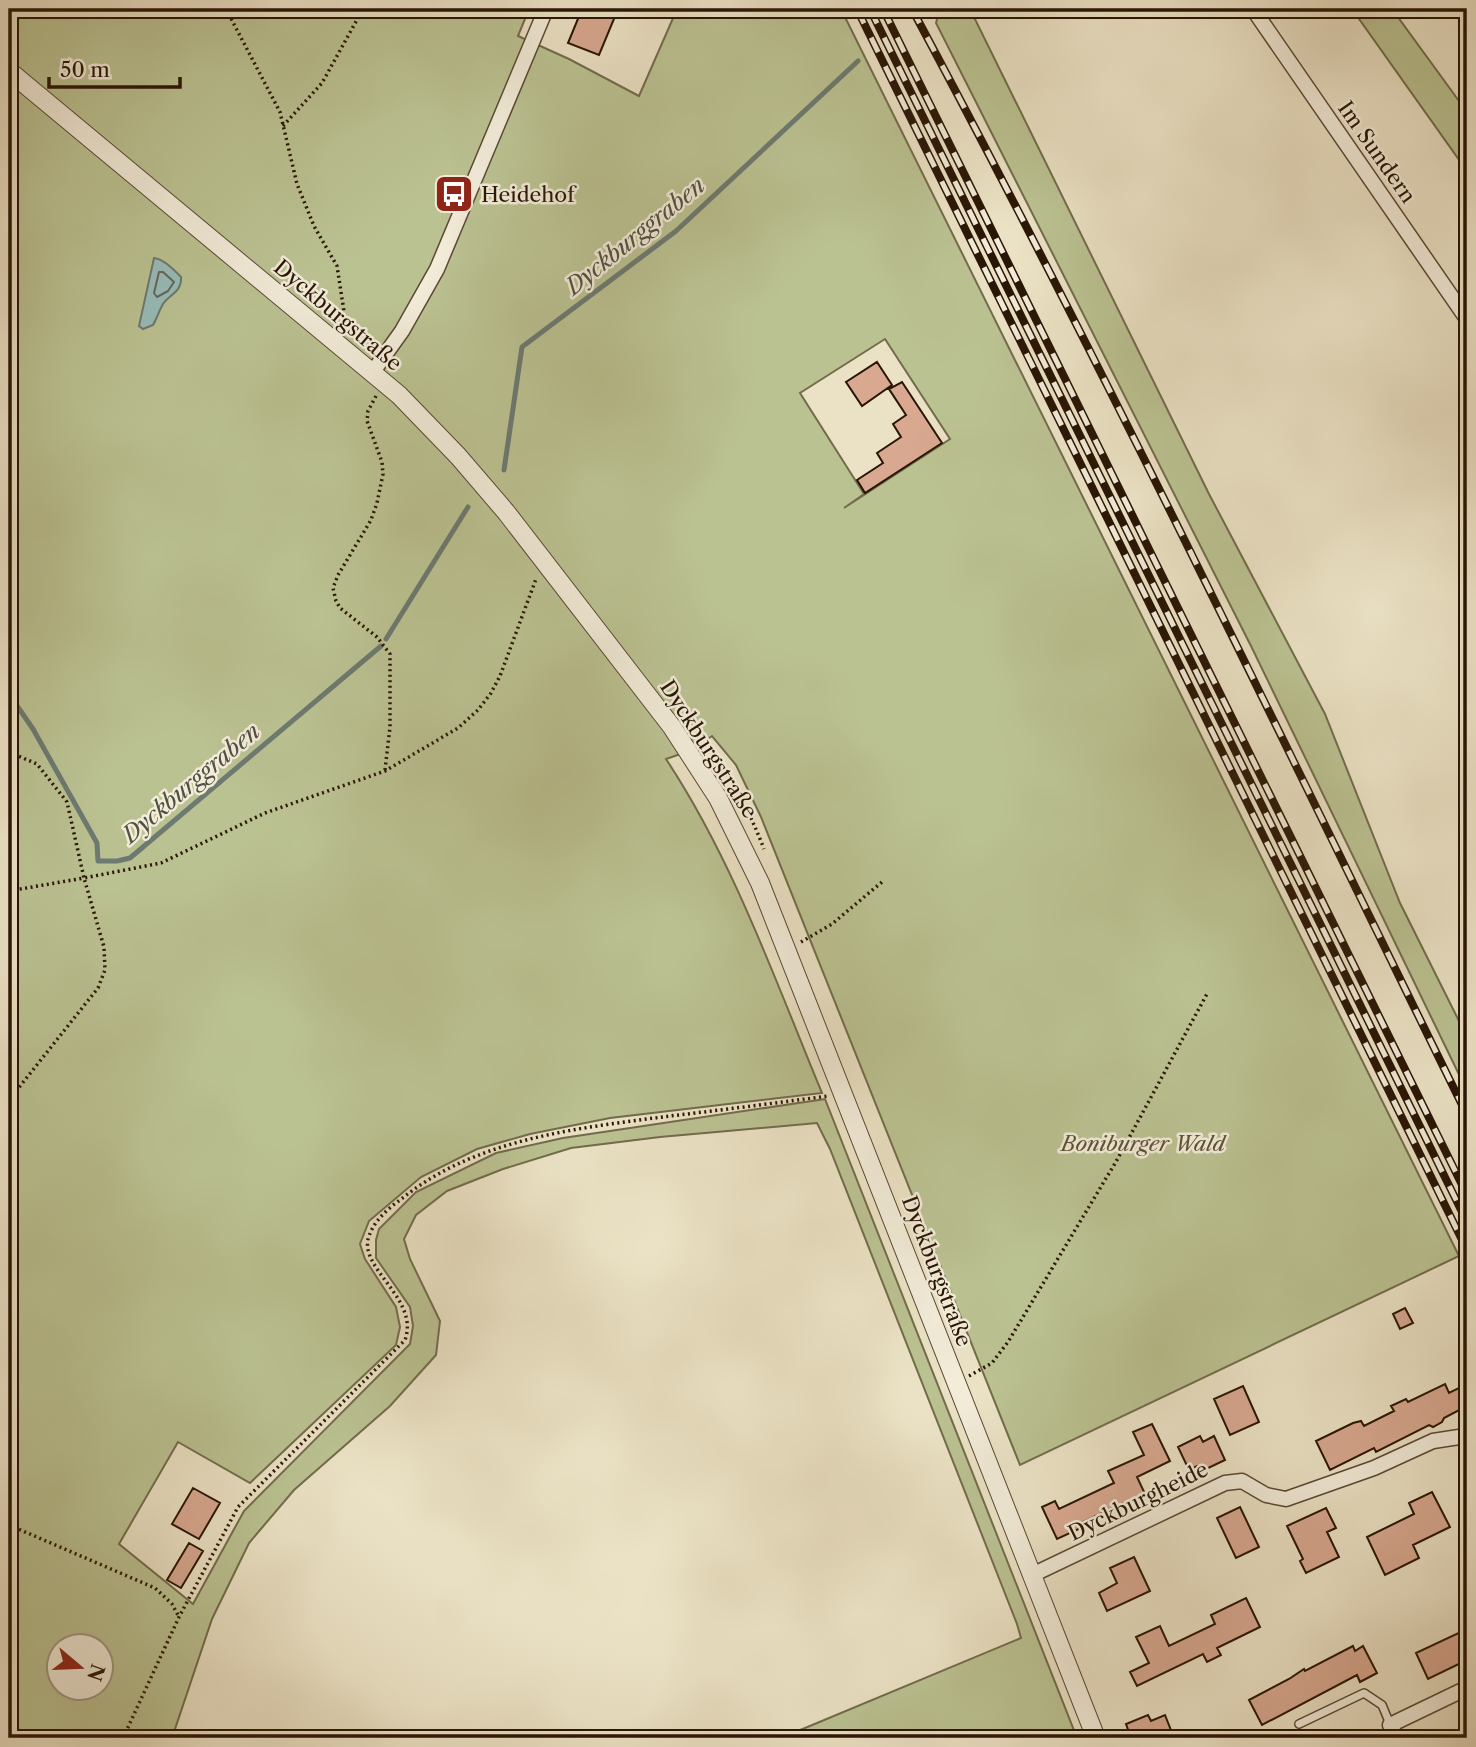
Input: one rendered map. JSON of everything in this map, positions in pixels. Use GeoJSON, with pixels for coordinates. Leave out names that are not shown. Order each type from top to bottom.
{"type":"FeatureCollection","features":[{"type":"Feature","properties":{"kind":"street"},"geometry":{"type":"LineString","coordinates":[[372,373],[402,331],[437,269],[546,9]]}},
{"type":"Feature","properties":{"kind":"street","name":"Im Sundern"},"geometry":{"type":"LineString","coordinates":[[1253,9],[1467,319]]}},
{"type":"Feature","properties":{"kind":"street","name":"Dyckburgstraße"},"geometry":{"type":"LineString","coordinates":[[9,71],[372,373],[439,436],[506,512],[672,727],[728,817],[778,927],[1096,1738]]}},
{"type":"Feature","properties":{"kind":"street","name":"Dyckburgheide"},"geometry":{"type":"LineString","coordinates":[[1032,1575],[1225,1483],[1242,1480],[1266,1495],[1286,1499],[1374,1468],[1433,1441],[1459,1437]]}},
{"type":"Feature","properties":{"kind":"street"},"geometry":{"type":"LineString","coordinates":[[1394,1732],[1467,1688]]}},
{"type":"Feature","properties":{"kind":"lane"},"geometry":{"type":"LineString","coordinates":[[1299,1724],[1364,1693],[1382,1705],[1394,1732]]}},
{"type":"Feature","properties":{"kind":"path"},"geometry":{"type":"LineString","coordinates":[[226,9],[276,104],[292,169],[306,209],[337,266],[344,325]]}},
{"type":"Feature","properties":{"kind":"path"},"geometry":{"type":"LineString","coordinates":[[283,127],[322,83],[363,9]]}},
{"type":"Feature","properties":{"kind":"path"},"geometry":{"type":"LineString","coordinates":[[384,400],[377,394],[368,411],[367,421],[382,462],[383,474],[377,503],[366,529],[333,588],[340,608],[377,636],[390,654],[390,727],[385,771]]}},
{"type":"Feature","properties":{"kind":"path"},"geometry":{"type":"LineString","coordinates":[[9,891],[160,863],[265,813],[385,771],[458,728],[478,710],[491,693],[499,676],[538,573],[546,584]]}},
{"type":"Feature","properties":{"kind":"path"},"geometry":{"type":"LineString","coordinates":[[9,752],[37,764],[67,802],[83,878],[104,947],[105,970],[98,988],[9,1100]]}},
{"type":"Feature","properties":{"kind":"path"},"geometry":{"type":"LineString","coordinates":[[801,943],[832,924],[882,882]]}},
{"type":"Feature","properties":{"kind":"path"},"geometry":{"type":"LineString","coordinates":[[971,1376],[992,1363],[1008,1342],[1099,1191],[1208,992]]}},
{"type":"Feature","properties":{"kind":"path"},"geometry":{"type":"LineString","coordinates":[[123,1738],[179,1617],[238,1507],[405,1340],[409,1323],[406,1313],[368,1251],[367,1243],[376,1223],[387,1210],[415,1188],[455,1166],[522,1141],[590,1126],[831,1096],[826,1084]]}},
{"type":"Feature","properties":{"kind":"path"},"geometry":{"type":"LineString","coordinates":[[9,1525],[155,1588],[172,1604],[179,1617]]}},
{"type":"Feature","properties":{"kind":"green space","name":"Boniburger Wald"},"geometry":{"type":"Polygon","coordinates":[[[9,9],[529,9],[518,36],[639,96],[677,9],[841,9],[1459,1256],[1020,1465],[761,817],[736,765],[712,736],[692,750],[666,759],[690,798],[733,880],[822,1093],[610,1118],[530,1134],[477,1149],[421,1177],[369,1221],[360,1244],[365,1259],[396,1307],[400,1327],[396,1345],[250,1483],[178,1442],[119,1544],[193,1604],[244,1511],[410,1344],[413,1326],[410,1307],[376,1258],[376,1240],[379,1229],[416,1192],[496,1153],[563,1138],[825,1099],[1077,1738],[781,1738],[1021,1638],[830,1149],[817,1123],[571,1148],[503,1169],[447,1191],[416,1215],[404,1239],[410,1259],[440,1321],[436,1355],[390,1406],[294,1490],[249,1543],[212,1619],[172,1738],[9,1738],[9,9]],[[885,339],[800,393],[864,494],[844,508],[950,439],[885,339]]]}},
{"type":"Feature","properties":{"kind":"green space"},"geometry":{"type":"Polygon","coordinates":[[[947,9],[970,9],[1209,494],[1325,714],[1400,903],[1467,1037],[1467,1091],[1251,646],[936,23],[938,16],[947,9]]]}},
{"type":"Feature","properties":{"kind":"green space"},"geometry":{"type":"Polygon","coordinates":[[[1352,9],[1392,9],[1467,112],[1467,171],[1352,9]]]}},
{"type":"Feature","properties":{"kind":"water"},"geometry":{"type":"Polygon","coordinates":[[[154,258],[172,268],[181,277],[181,282],[178,289],[163,304],[153,325],[143,329],[139,326],[154,258]]]}},
{"type":"Feature","properties":{"kind":"building"},"geometry":{"type":"Polygon","coordinates":[[[582,9],[605,9],[616,14],[599,55],[568,43],[582,9]]]}},
{"type":"Feature","properties":{"kind":"building"},"geometry":{"type":"Polygon","coordinates":[[[877,362],[892,385],[862,406],[846,382],[877,362]]]}},
{"type":"Feature","properties":{"kind":"building"},"geometry":{"type":"Polygon","coordinates":[[[902,382],[942,443],[865,493],[857,480],[883,463],[877,453],[901,437],[893,424],[906,415],[889,389],[902,382]]]}},
{"type":"Feature","properties":{"kind":"building"},"geometry":{"type":"Polygon","coordinates":[[[1405,1308],[1413,1323],[1400,1329],[1393,1314],[1405,1308]]]}},
{"type":"Feature","properties":{"kind":"building"},"geometry":{"type":"Polygon","coordinates":[[[1445,1384],[1449,1393],[1467,1384],[1467,1406],[1433,1427],[1429,1425],[1376,1452],[1374,1448],[1330,1470],[1316,1441],[1353,1423],[1361,1421],[1364,1426],[1394,1411],[1391,1406],[1406,1399],[1408,1402],[1445,1384]]]}},
{"type":"Feature","properties":{"kind":"building"},"geometry":{"type":"Polygon","coordinates":[[[1243,1386],[1259,1422],[1230,1435],[1214,1399],[1243,1386]]]}},
{"type":"Feature","properties":{"kind":"building"},"geometry":{"type":"Polygon","coordinates":[[[1152,1424],[1170,1461],[1137,1477],[1146,1496],[1125,1507],[1123,1503],[1081,1523],[1083,1527],[1057,1539],[1042,1507],[1055,1501],[1059,1509],[1114,1483],[1108,1471],[1144,1455],[1133,1432],[1152,1424]]]}},
{"type":"Feature","properties":{"kind":"building"},"geometry":{"type":"Polygon","coordinates":[[[1200,1436],[1203,1442],[1214,1436],[1225,1460],[1200,1472],[1197,1466],[1189,1470],[1178,1447],[1200,1436]]]}},
{"type":"Feature","properties":{"kind":"building"},"geometry":{"type":"Polygon","coordinates":[[[193,1488],[220,1503],[199,1539],[172,1524],[193,1488]]]}},
{"type":"Feature","properties":{"kind":"building"},"geometry":{"type":"Polygon","coordinates":[[[1432,1492],[1450,1527],[1413,1545],[1419,1558],[1385,1575],[1367,1537],[1414,1514],[1409,1503],[1432,1492]]]}},
{"type":"Feature","properties":{"kind":"building"},"geometry":{"type":"Polygon","coordinates":[[[1240,1507],[1259,1547],[1236,1558],[1217,1518],[1240,1507]]]}},
{"type":"Feature","properties":{"kind":"building"},"geometry":{"type":"Polygon","coordinates":[[[1326,1508],[1336,1528],[1327,1532],[1339,1557],[1306,1573],[1300,1561],[1303,1559],[1287,1526],[1326,1508]]]}},
{"type":"Feature","properties":{"kind":"building"},"geometry":{"type":"Polygon","coordinates":[[[189,1543],[203,1551],[181,1588],[167,1580],[189,1543]]]}},
{"type":"Feature","properties":{"kind":"building"},"geometry":{"type":"Polygon","coordinates":[[[1134,1557],[1150,1591],[1107,1611],[1099,1593],[1117,1583],[1110,1568],[1134,1557]]]}},
{"type":"Feature","properties":{"kind":"building"},"geometry":{"type":"Polygon","coordinates":[[[1246,1598],[1260,1627],[1217,1648],[1221,1655],[1207,1662],[1203,1654],[1137,1686],[1130,1672],[1149,1663],[1136,1637],[1160,1626],[1169,1646],[1215,1624],[1211,1615],[1246,1598]]]}},
{"type":"Feature","properties":{"kind":"building"},"geometry":{"type":"Polygon","coordinates":[[[1467,1629],[1467,1660],[1428,1679],[1416,1653],[1467,1629]]]}},
{"type":"Feature","properties":{"kind":"building"},"geometry":{"type":"Polygon","coordinates":[[[1353,1646],[1355,1651],[1363,1646],[1377,1673],[1360,1682],[1357,1675],[1262,1725],[1249,1700],[1304,1669],[1305,1671],[1353,1646]]]}},
{"type":"Feature","properties":{"kind":"building"},"geometry":{"type":"Polygon","coordinates":[[[1148,1715],[1151,1721],[1165,1715],[1174,1738],[1131,1738],[1126,1724],[1148,1715]]]}},
{"type":"Feature","properties":{"kind":"waterway","name":"Dyckburggraben"},"geometry":{"type":"LineString","coordinates":[[504,470],[522,347],[676,231],[858,61]]}},
{"type":"Feature","properties":{"kind":"waterway","name":"Dyckburggraben"},"geometry":{"type":"LineString","coordinates":[[386,639],[468,507]]}},
{"type":"Feature","properties":{"kind":"waterway","name":"Dyckburggraben"},"geometry":{"type":"LineString","coordinates":[[9,694],[33,729],[97,843],[98,861],[117,861],[130,858],[381,646]]}},
{"type":"Feature","properties":{"kind":"railway"},"geometry":{"type":"LineString","coordinates":[[857,9],[1467,1250]]}},
{"type":"Feature","properties":{"kind":"railway"},"geometry":{"type":"LineString","coordinates":[[870,9],[1467,1222]]}},
{"type":"Feature","properties":{"kind":"railway"},"geometry":{"type":"LineString","coordinates":[[883,9],[1467,1195]]}},
{"type":"Feature","properties":{"kind":"railway"},"geometry":{"type":"LineString","coordinates":[[912,9],[1125,421],[1467,1115]]}},
{"type":"Feature","properties":{"kind":"place","name":"Heidehof"},"geometry":{"type":"Point","coordinates":[454,194]}}]}
